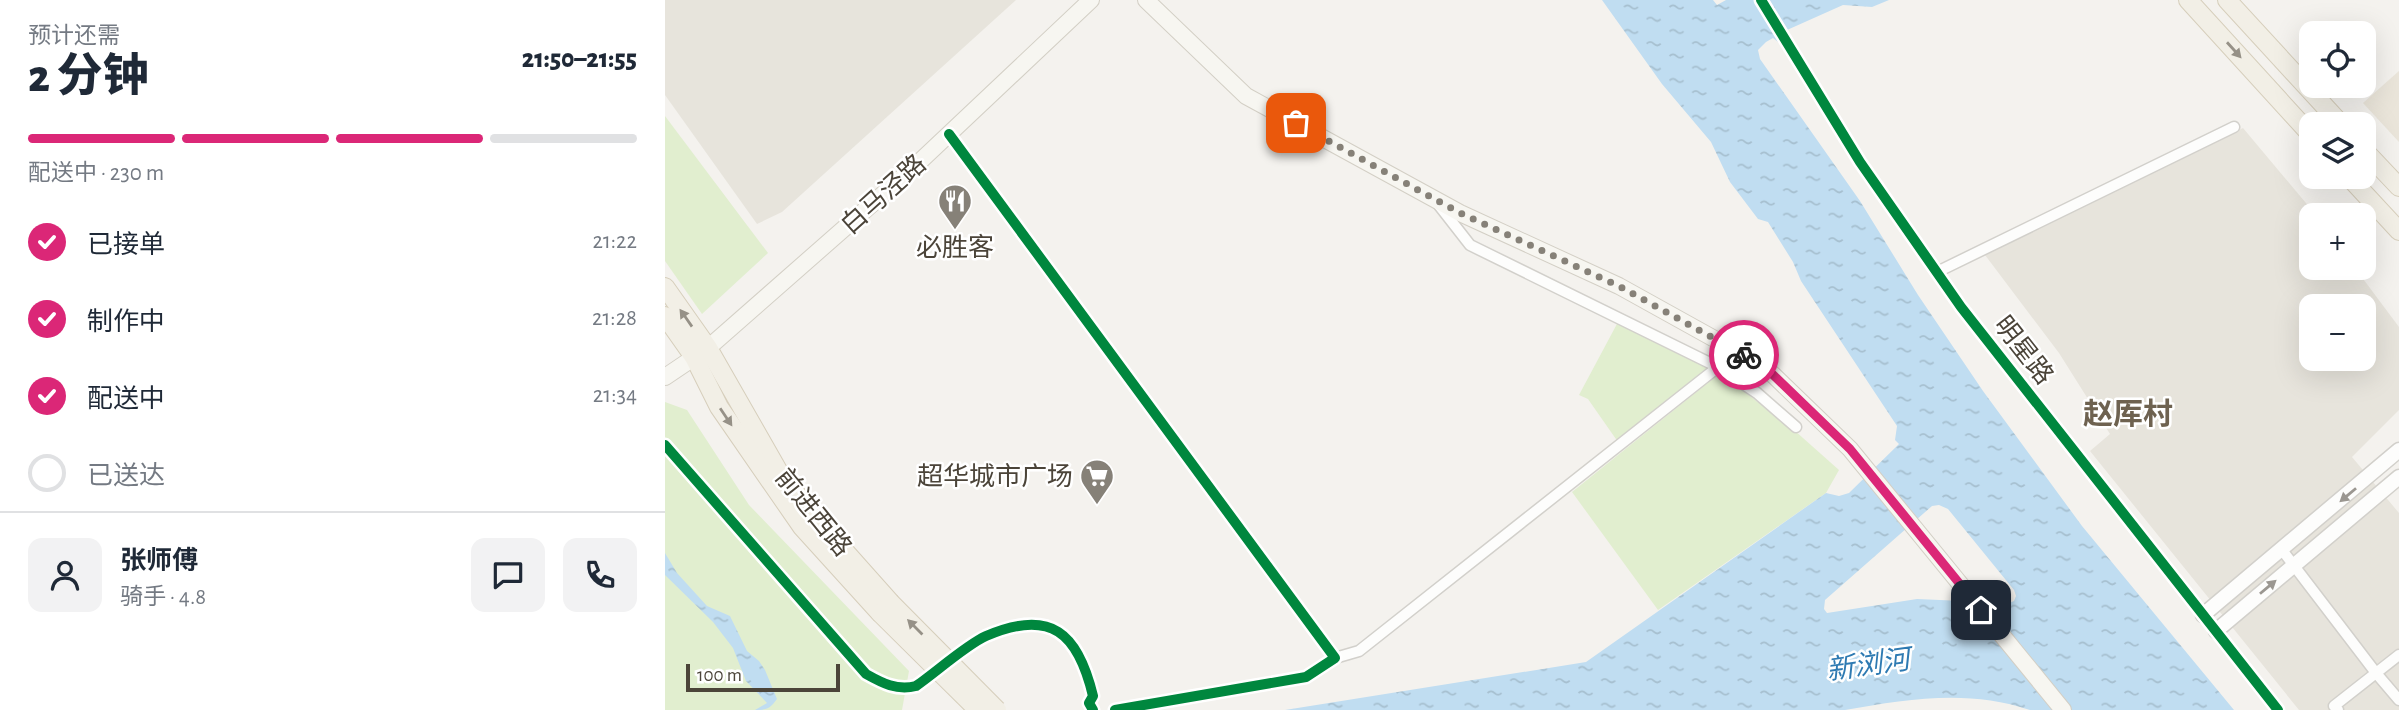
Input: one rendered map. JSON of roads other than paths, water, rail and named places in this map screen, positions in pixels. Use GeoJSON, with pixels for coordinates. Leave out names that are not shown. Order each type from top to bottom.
{"type":"FeatureCollection","features":[{"type":"Feature","properties":{"kind":"main road","name":"白马泾路"},"geometry":{"type":"LineString","coordinates":[[665,377],[701,353],[949,134],[1091,0]]}},
{"type":"Feature","properties":{"kind":"main road"},"geometry":{"type":"LineString","coordinates":[[1146,0],[1246,96],[1460,213],[1619,286],[1765,367],[1850,449],[2063,710]]}},
{"type":"Feature","properties":{"kind":"main road"},"geometry":{"type":"LineString","coordinates":[[2188,0],[2299,122]]}},
{"type":"Feature","properties":{"kind":"main road"},"geometry":{"type":"LineString","coordinates":[[2227,0],[2330,112]]}},
{"type":"Feature","properties":{"kind":"main road"},"geometry":{"type":"LineString","coordinates":[[2376,163],[2399,187]]}},
{"type":"Feature","properties":{"kind":"main road"},"geometry":{"type":"LineString","coordinates":[[2360,189],[2399,231]]}},
{"type":"Feature","properties":{"kind":"main road","name":"前进西路"},"geometry":{"type":"LineString","coordinates":[[665,287],[701,353],[779,474],[885,607],[978,710]]}},
{"type":"Feature","properties":{"kind":"main road","name":"前进西路"},"geometry":{"type":"LineString","coordinates":[[665,316],[701,353]]}},
{"type":"Feature","properties":{"kind":"main road","name":"前进西路"},"geometry":{"type":"LineString","coordinates":[[885,607],[997,710]]}},
{"type":"Feature","properties":{"kind":"street","name":"明星路"},"geometry":{"type":"LineString","coordinates":[[1761,0],[1860,162],[1961,307],[2277,710]]}},
{"type":"Feature","properties":{"kind":"street"},"geometry":{"type":"LineString","coordinates":[[1937,272],[2234,127]]}},
{"type":"Feature","properties":{"kind":"street"},"geometry":{"type":"LineString","coordinates":[[949,134],[1335,658]]}},
{"type":"Feature","properties":{"kind":"street"},"geometry":{"type":"LineString","coordinates":[[1434,199],[1470,245],[1718,367],[1757,394],[1796,428]]}},
{"type":"Feature","properties":{"kind":"street"},"geometry":{"type":"LineString","coordinates":[[1115,710],[1306,677],[1335,658],[1359,651],[1718,367]]}},
{"type":"Feature","properties":{"kind":"street"},"geometry":{"type":"LineString","coordinates":[[665,445],[866,674],[885,684],[905,689],[916,686],[984,637],[1035,624],[1057,630],[1082,658],[1093,696],[1089,703],[1093,710]]}},
{"type":"Feature","properties":{"kind":"street"},"geometry":{"type":"LineString","coordinates":[[2203,615],[2399,450]]}},
{"type":"Feature","properties":{"kind":"street"},"geometry":{"type":"LineString","coordinates":[[2216,631],[2399,477]]}},
{"type":"Feature","properties":{"kind":"street"},"geometry":{"type":"LineString","coordinates":[[2282,550],[2399,700]]}},
{"type":"Feature","properties":{"kind":"street"},"geometry":{"type":"LineString","coordinates":[[2338,710],[2335,706],[2399,655]]}},
{"type":"Feature","properties":{"kind":"water","name":"新浏河"},"geometry":{"type":"Polygon","coordinates":[[[1602,0],[1713,0],[1717,5],[1726,0],[1755,0],[1782,45],[1773,38],[1766,42],[1758,50],[1760,59],[1860,201],[1918,295],[1983,391],[2082,526],[2234,710],[2030,710],[1984,700],[1938,698],[1845,710],[1285,710],[1586,662],[1826,493],[1839,496],[1849,493],[1899,444],[1895,440],[1897,426],[1801,281],[1793,262],[1768,222],[1758,219],[1730,182],[1711,142],[1662,84],[1602,0]],[[1939,505],[1932,506],[1825,600],[1824,609],[1827,613],[1917,599],[2009,603],[2014,601],[2014,590],[1948,509],[1939,505]]]}},
{"type":"Feature","properties":{"kind":"water"},"geometry":{"type":"Polygon","coordinates":[[[1769,0],[1889,0],[1872,7],[1843,5],[1787,30],[1769,0]]]}},
{"type":"Feature","properties":{"kind":"water"},"geometry":{"type":"Polygon","coordinates":[[[665,553],[677,573],[707,606],[730,616],[747,651],[765,670],[777,699],[770,707],[755,710],[767,703],[746,681],[733,648],[713,622],[665,575],[665,553]]]}},
{"type":"Feature","properties":{"kind":"place","name":"必胜客"},"geometry":{"type":"Point","coordinates":[955,231]}},
{"type":"Feature","properties":{"kind":"place","name":"超华城市广场"},"geometry":{"type":"Point","coordinates":[1097,506]}},
{"type":"Feature","properties":{"kind":"district","name":"赵厍村"},"geometry":{"type":"Point","coordinates":[2128,414]}}]}
